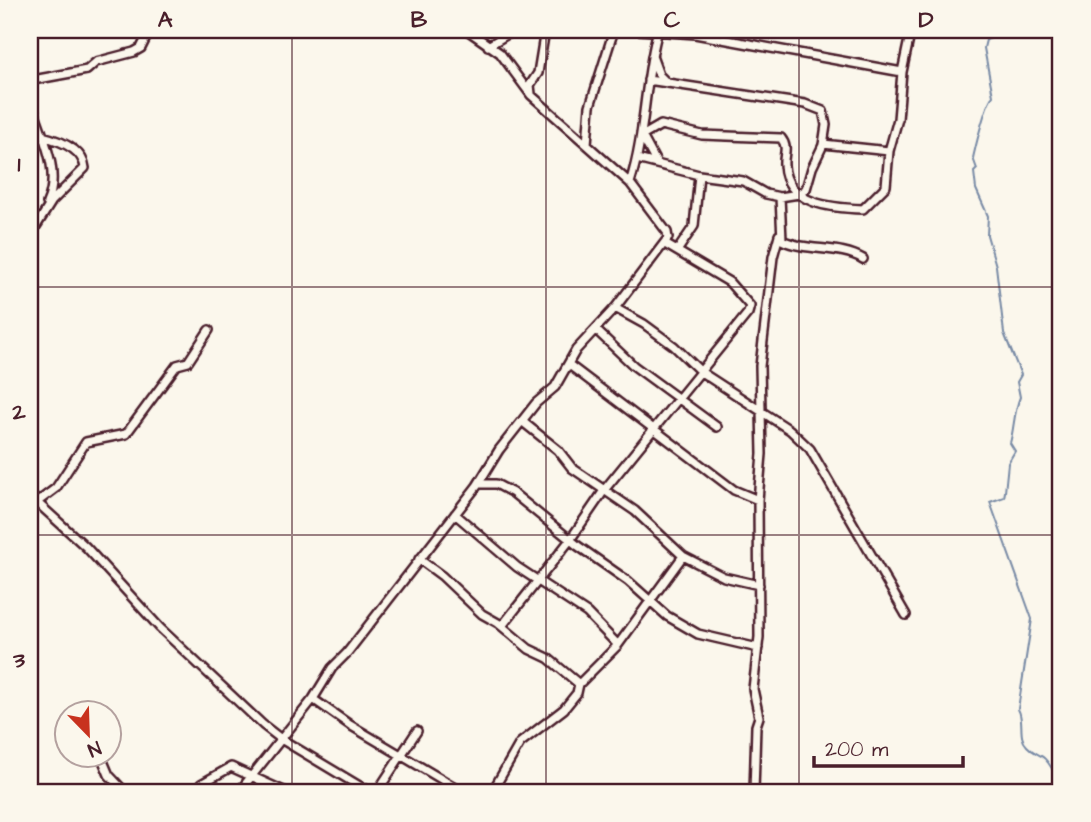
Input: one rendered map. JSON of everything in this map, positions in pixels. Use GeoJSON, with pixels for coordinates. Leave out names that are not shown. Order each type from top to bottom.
{"type":"FeatureCollection","features":[{"type":"Feature","properties":{"kind":"street"},"geometry":{"type":"LineString","coordinates":[[30,66],[31,81],[87,70],[96,62],[141,48],[150,30]]}},
{"type":"Feature","properties":{"kind":"street"},"geometry":{"type":"LineString","coordinates":[[239,792],[313,699],[332,668],[347,653],[479,484],[499,450],[536,402],[555,387],[568,364],[665,244],[667,232],[630,183],[531,95],[500,53],[467,30]]}},
{"type":"Feature","properties":{"kind":"street"},"geometry":{"type":"LineString","coordinates":[[488,46],[509,30]]}},
{"type":"Feature","properties":{"kind":"street"},"geometry":{"type":"LineString","coordinates":[[531,95],[530,85],[538,73],[545,30]]}},
{"type":"Feature","properties":{"kind":"street"},"geometry":{"type":"LineString","coordinates":[[587,144],[590,106],[614,30]]}},
{"type":"Feature","properties":{"kind":"street"},"geometry":{"type":"LineString","coordinates":[[638,30],[658,30],[812,54],[902,72]]}},
{"type":"Feature","properties":{"kind":"street"},"geometry":{"type":"LineString","coordinates":[[630,183],[642,136],[651,52],[658,30]]}},
{"type":"Feature","properties":{"kind":"street"},"geometry":{"type":"LineString","coordinates":[[642,136],[662,125],[702,135],[781,138],[786,150],[784,165],[787,176],[799,194],[824,206],[863,209],[884,191],[911,30]]}},
{"type":"Feature","properties":{"kind":"street"},"geometry":{"type":"LineString","coordinates":[[651,52],[659,75],[667,82]]}},
{"type":"Feature","properties":{"kind":"street"},"geometry":{"type":"LineString","coordinates":[[637,159],[699,175],[743,181],[766,194],[780,197],[799,194],[809,183],[812,168],[823,144],[825,116],[820,110],[805,104],[648,80]]}},
{"type":"Feature","properties":{"kind":"street"},"geometry":{"type":"LineString","coordinates":[[30,97],[54,184],[30,236]]}},
{"type":"Feature","properties":{"kind":"street"},"geometry":{"type":"LineString","coordinates":[[36,220],[85,167],[79,154],[56,140],[42,136]]}},
{"type":"Feature","properties":{"kind":"street"},"geometry":{"type":"LineString","coordinates":[[642,136],[657,163]]}},
{"type":"Feature","properties":{"kind":"street"},"geometry":{"type":"LineString","coordinates":[[823,144],[889,151]]}},
{"type":"Feature","properties":{"kind":"street"},"geometry":{"type":"LineString","coordinates":[[677,251],[694,226],[699,175]]}},
{"type":"Feature","properties":{"kind":"street"},"geometry":{"type":"LineString","coordinates":[[754,792],[759,717],[753,689],[758,648],[760,366],[774,247],[779,235],[780,197]]}},
{"type":"Feature","properties":{"kind":"street"},"geometry":{"type":"LineString","coordinates":[[779,235],[786,242],[855,254],[863,259]]}},
{"type":"Feature","properties":{"kind":"street"},"geometry":{"type":"LineString","coordinates":[[502,626],[570,540],[605,489],[749,310],[750,306],[729,282],[665,244]]}},
{"type":"Feature","properties":{"kind":"street"},"geometry":{"type":"LineString","coordinates":[[615,308],[674,346],[701,372],[790,430],[810,449],[906,615]]}},
{"type":"Feature","properties":{"kind":"street"},"geometry":{"type":"LineString","coordinates":[[749,310],[765,314]]}},
{"type":"Feature","properties":{"kind":"street"},"geometry":{"type":"LineString","coordinates":[[36,503],[56,488],[86,442],[126,434],[177,365],[188,362],[209,330]]}},
{"type":"Feature","properties":{"kind":"street"},"geometry":{"type":"LineString","coordinates":[[596,330],[634,366],[717,427]]}},
{"type":"Feature","properties":{"kind":"street"},"geometry":{"type":"LineString","coordinates":[[568,364],[734,490],[758,500]]}},
{"type":"Feature","properties":{"kind":"street"},"geometry":{"type":"LineString","coordinates":[[523,422],[558,450],[572,468],[647,521],[650,527],[682,556],[724,578],[759,585]]}},
{"type":"Feature","properties":{"kind":"street"},"geometry":{"type":"LineString","coordinates":[[479,484],[496,484],[513,493],[570,540],[606,563],[667,616],[698,634],[758,648]]}},
{"type":"Feature","properties":{"kind":"street"},"geometry":{"type":"LineString","coordinates":[[30,496],[95,556],[160,628],[281,739],[361,787],[376,792],[417,731]]}},
{"type":"Feature","properties":{"kind":"street"},"geometry":{"type":"LineString","coordinates":[[455,514],[517,567],[587,613],[618,645]]}},
{"type":"Feature","properties":{"kind":"street"},"geometry":{"type":"LineString","coordinates":[[492,792],[520,743],[564,709],[577,693],[579,684],[618,645],[682,556]]}},
{"type":"Feature","properties":{"kind":"street"},"geometry":{"type":"LineString","coordinates":[[419,559],[442,576],[482,614],[579,684]]}},
{"type":"Feature","properties":{"kind":"street"},"geometry":{"type":"LineString","coordinates":[[313,699],[350,725],[463,792]]}},
{"type":"Feature","properties":{"kind":"street"},"geometry":{"type":"LineString","coordinates":[[195,792],[201,783],[231,768],[286,792]]}},
{"type":"Feature","properties":{"kind":"street"},"geometry":{"type":"LineString","coordinates":[[107,770],[125,792]]}},
{"type":"Feature","properties":{"kind":"waterway"},"geometry":{"type":"LineString","coordinates":[[989,30],[991,38],[986,40],[984,48],[993,96],[984,115],[976,144],[973,158],[977,169],[974,172],[976,189],[988,216],[987,235],[996,266],[1004,333],[1021,375],[1017,382],[1020,397],[1010,443],[1015,451],[1008,463],[1004,497],[990,502],[1032,619],[1018,709],[1022,738],[1027,746],[1043,757],[1054,772],[1061,774]]}}]}
